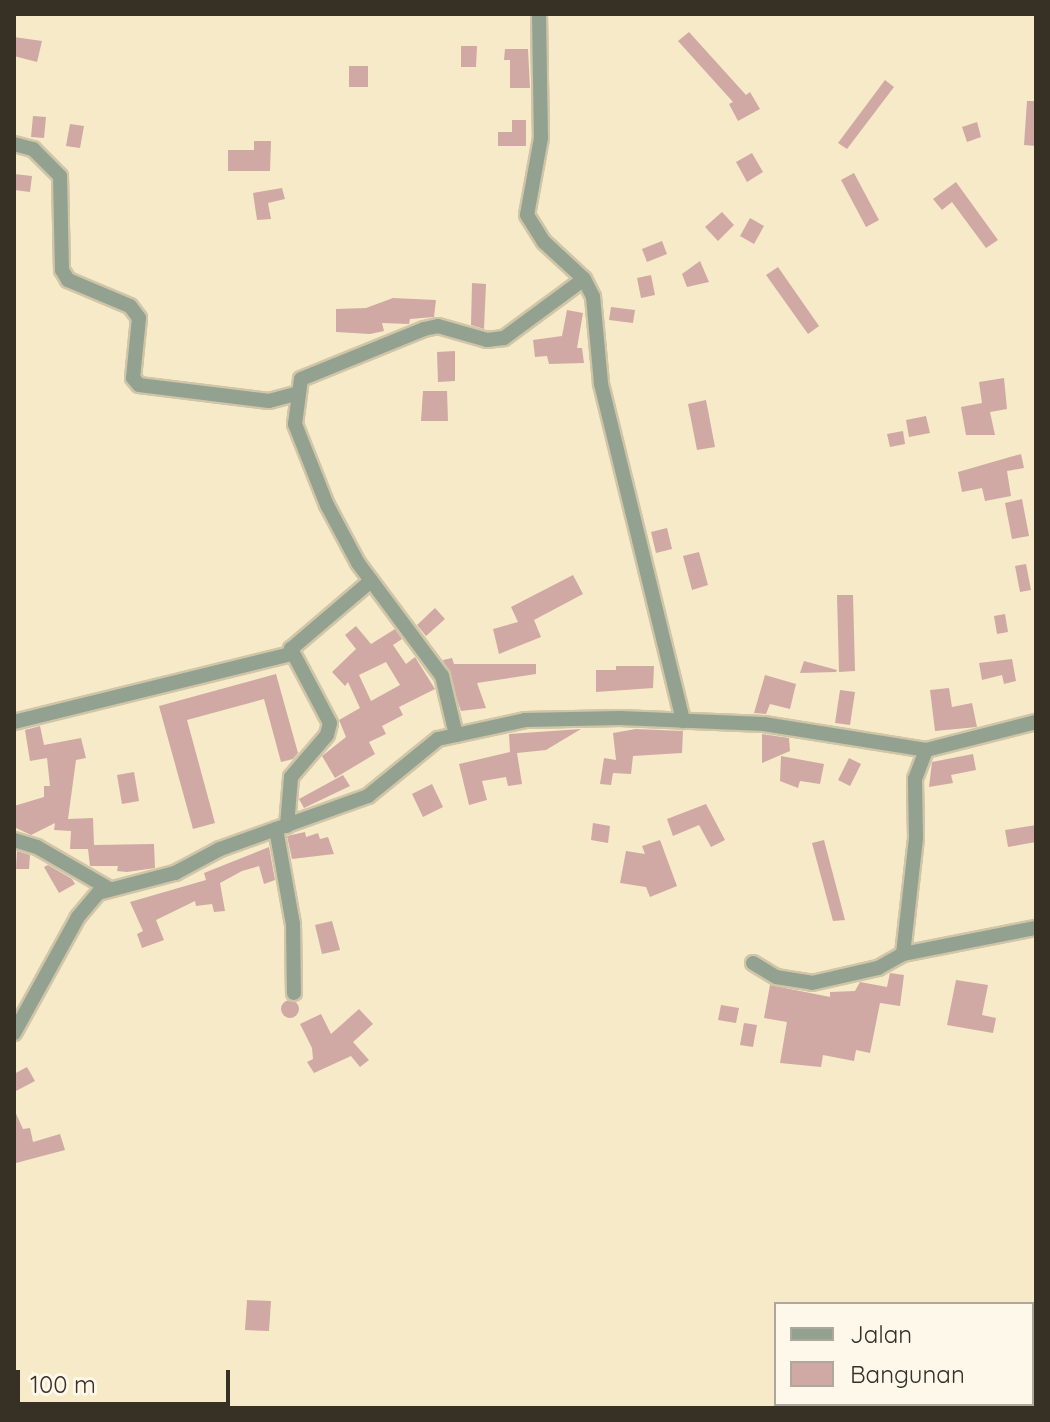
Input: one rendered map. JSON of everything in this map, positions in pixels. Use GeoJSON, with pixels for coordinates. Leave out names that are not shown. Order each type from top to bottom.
{"type":"FeatureCollection","features":[{"type":"Feature","properties":{"kind":"street"},"geometry":{"type":"LineString","coordinates":[[539,14],[541,138],[527,215],[544,242],[584,279],[593,297],[601,384],[683,721]]}},
{"type":"Feature","properties":{"kind":"street"},"geometry":{"type":"LineString","coordinates":[[14,144],[33,149],[60,176],[62,270],[68,280],[130,306],[139,318],[133,378],[139,385],[269,401],[299,393]]}},
{"type":"Feature","properties":{"kind":"street"},"geometry":{"type":"LineString","coordinates":[[456,735],[442,676],[347,547],[302,447],[295,424],[301,379],[438,326],[487,340],[504,338],[584,279]]}},
{"type":"Feature","properties":{"kind":"street"},"geometry":{"type":"LineString","coordinates":[[294,993],[293,924],[282,827],[291,777],[330,729],[291,654],[293,645],[371,581]]}},
{"type":"Feature","properties":{"kind":"street"},"geometry":{"type":"LineString","coordinates":[[14,722],[291,654]]}},
{"type":"Feature","properties":{"kind":"street"},"geometry":{"type":"LineString","coordinates":[[14,1033],[90,899],[108,888],[175,873],[282,827],[368,796],[427,744],[456,735],[552,717],[683,721],[764,724],[926,750],[1036,722]]}},
{"type":"Feature","properties":{"kind":"street"},"geometry":{"type":"LineString","coordinates":[[903,954],[916,838],[915,779],[926,750]]}},
{"type":"Feature","properties":{"kind":"street"},"geometry":{"type":"LineString","coordinates":[[14,840],[37,847],[108,888]]}},
{"type":"Feature","properties":{"kind":"street"},"geometry":{"type":"LineString","coordinates":[[753,963],[776,977],[812,983],[878,968],[903,954],[1036,928]]}},
{"type":"Feature","properties":{"kind":"building"},"geometry":{"type":"Polygon","coordinates":[[[689,32],[746,95],[750,92],[760,109],[738,121],[729,104],[733,102],[678,41],[689,32]]]}},
{"type":"Feature","properties":{"kind":"building"},"geometry":{"type":"Polygon","coordinates":[[[14,37],[42,41],[37,62],[14,56],[14,37]]]}},
{"type":"Feature","properties":{"kind":"building"},"geometry":{"type":"Polygon","coordinates":[[[461,46],[477,46],[476,67],[461,67],[461,46]]]}},
{"type":"Feature","properties":{"kind":"building"},"geometry":{"type":"Polygon","coordinates":[[[505,49],[528,49],[530,88],[510,88],[510,60],[504,60],[505,49]]]}},
{"type":"Feature","properties":{"kind":"building"},"geometry":{"type":"Polygon","coordinates":[[[349,66],[368,66],[368,87],[349,87],[349,66]]]}},
{"type":"Feature","properties":{"kind":"building"},"geometry":{"type":"Polygon","coordinates":[[[885,80],[894,87],[847,149],[838,143],[885,80]]]}},
{"type":"Feature","properties":{"kind":"building"},"geometry":{"type":"Polygon","coordinates":[[[1027,101],[1036,101],[1036,146],[1024,145],[1027,101]]]}},
{"type":"Feature","properties":{"kind":"building"},"geometry":{"type":"Polygon","coordinates":[[[33,116],[46,117],[44,138],[31,137],[33,116]]]}},
{"type":"Feature","properties":{"kind":"building"},"geometry":{"type":"Polygon","coordinates":[[[512,120],[526,120],[526,146],[498,146],[498,132],[512,132],[512,120]]]}},
{"type":"Feature","properties":{"kind":"building"},"geometry":{"type":"Polygon","coordinates":[[[977,122],[981,137],[967,142],[962,127],[977,122]]]}},
{"type":"Feature","properties":{"kind":"building"},"geometry":{"type":"Polygon","coordinates":[[[70,124],[84,126],[80,148],[66,146],[70,124]]]}},
{"type":"Feature","properties":{"kind":"building"},"geometry":{"type":"Polygon","coordinates":[[[254,141],[271,141],[270,171],[228,171],[228,150],[254,150],[254,141]]]}},
{"type":"Feature","properties":{"kind":"building"},"geometry":{"type":"Polygon","coordinates":[[[752,153],[763,172],[747,182],[736,162],[752,153]]]}},
{"type":"Feature","properties":{"kind":"building"},"geometry":{"type":"Polygon","coordinates":[[[854,173],[879,220],[866,227],[841,180],[854,173]]]}},
{"type":"Feature","properties":{"kind":"building"},"geometry":{"type":"Polygon","coordinates":[[[14,174],[32,176],[30,192],[14,190],[14,174]]]}},
{"type":"Feature","properties":{"kind":"building"},"geometry":{"type":"Polygon","coordinates":[[[956,182],[998,240],[986,248],[952,202],[942,210],[933,199],[956,182]]]}},
{"type":"Feature","properties":{"kind":"building"},"geometry":{"type":"Polygon","coordinates":[[[282,188],[285,199],[268,203],[271,219],[257,220],[253,193],[282,188]]]}},
{"type":"Feature","properties":{"kind":"building"},"geometry":{"type":"Polygon","coordinates":[[[722,212],[734,225],[718,241],[705,227],[722,212]]]}},
{"type":"Feature","properties":{"kind":"building"},"geometry":{"type":"Polygon","coordinates":[[[750,218],[764,226],[754,244],[740,236],[750,218]]]}},
{"type":"Feature","properties":{"kind":"building"},"geometry":{"type":"Polygon","coordinates":[[[662,241],[667,254],[647,262],[642,249],[662,241]]]}},
{"type":"Feature","properties":{"kind":"building"},"geometry":{"type":"Polygon","coordinates":[[[700,261],[709,282],[687,287],[682,274],[700,261]]]}},
{"type":"Feature","properties":{"kind":"building"},"geometry":{"type":"Polygon","coordinates":[[[778,267],[819,326],[808,334],[766,275],[778,267]]]}},
{"type":"Feature","properties":{"kind":"building"},"geometry":{"type":"Polygon","coordinates":[[[651,275],[655,295],[641,298],[637,278],[651,275]]]}},
{"type":"Feature","properties":{"kind":"building"},"geometry":{"type":"Polygon","coordinates":[[[472,283],[486,284],[484,329],[471,325],[472,283]]]}},
{"type":"Feature","properties":{"kind":"building"},"geometry":{"type":"Polygon","coordinates":[[[393,298],[436,300],[434,317],[410,319],[409,324],[382,323],[384,331],[370,334],[336,332],[336,309],[366,308],[393,298]]]}},
{"type":"Feature","properties":{"kind":"building"},"geometry":{"type":"Polygon","coordinates":[[[611,307],[635,310],[633,323],[609,320],[611,307]]]}},
{"type":"Feature","properties":{"kind":"building"},"geometry":{"type":"Polygon","coordinates":[[[567,310],[583,313],[577,348],[582,348],[584,363],[549,364],[547,356],[535,357],[533,340],[562,336],[567,310]]]}},
{"type":"Feature","properties":{"kind":"building"},"geometry":{"type":"Polygon","coordinates":[[[455,351],[455,381],[438,382],[437,352],[455,351]]]}},
{"type":"Feature","properties":{"kind":"building"},"geometry":{"type":"Polygon","coordinates":[[[1004,378],[1007,409],[990,412],[995,435],[966,435],[961,407],[982,403],[979,382],[1004,378]]]}},
{"type":"Feature","properties":{"kind":"building"},"geometry":{"type":"Polygon","coordinates":[[[423,391],[447,391],[448,421],[421,421],[423,391]]]}},
{"type":"Feature","properties":{"kind":"building"},"geometry":{"type":"Polygon","coordinates":[[[706,400],[715,447],[697,450],[688,404],[706,400]]]}},
{"type":"Feature","properties":{"kind":"building"},"geometry":{"type":"Polygon","coordinates":[[[926,416],[930,433],[909,437],[906,420],[926,416]]]}},
{"type":"Feature","properties":{"kind":"building"},"geometry":{"type":"Polygon","coordinates":[[[903,431],[905,444],[890,447],[887,434],[903,431]]]}},
{"type":"Feature","properties":{"kind":"building"},"geometry":{"type":"Polygon","coordinates":[[[1021,454],[1024,468],[1007,471],[1011,496],[985,501],[982,488],[962,492],[958,472],[1021,454]]]}},
{"type":"Feature","properties":{"kind":"building"},"geometry":{"type":"Polygon","coordinates":[[[1022,499],[1029,536],[1012,539],[1005,503],[1022,499]]]}},
{"type":"Feature","properties":{"kind":"building"},"geometry":{"type":"Polygon","coordinates":[[[667,528],[672,549],[656,553],[651,532],[667,528]]]}},
{"type":"Feature","properties":{"kind":"building"},"geometry":{"type":"Polygon","coordinates":[[[699,552],[708,585],[692,590],[683,556],[699,552]]]}},
{"type":"Feature","properties":{"kind":"building"},"geometry":{"type":"Polygon","coordinates":[[[1026,564],[1031,590],[1020,592],[1015,566],[1026,564]]]}},
{"type":"Feature","properties":{"kind":"building"},"geometry":{"type":"Polygon","coordinates":[[[573,575],[583,594],[534,620],[541,637],[499,654],[493,629],[518,622],[511,607],[573,575]]]}},
{"type":"Feature","properties":{"kind":"building"},"geometry":{"type":"Polygon","coordinates":[[[837,595],[853,595],[855,671],[839,672],[837,595]]]}},
{"type":"Feature","properties":{"kind":"building"},"geometry":{"type":"Polygon","coordinates":[[[435,608],[445,619],[426,636],[417,625],[435,608]]]}},
{"type":"Feature","properties":{"kind":"building"},"geometry":{"type":"Polygon","coordinates":[[[1005,614],[1008,632],[997,634],[994,616],[1005,614]]]}},
{"type":"Feature","properties":{"kind":"building"},"geometry":{"type":"Polygon","coordinates":[[[356,626],[371,644],[395,629],[402,639],[393,645],[406,664],[415,657],[435,689],[399,707],[403,715],[382,726],[386,734],[369,742],[375,754],[335,778],[322,756],[346,737],[339,720],[360,708],[348,682],[345,686],[332,672],[356,649],[345,635],[356,626]],[[386,662],[359,675],[371,701],[400,685],[386,662]]]}},
{"type":"Feature","properties":{"kind":"building"},"geometry":{"type":"Polygon","coordinates":[[[452,658],[454,664],[536,664],[536,674],[477,683],[486,708],[461,711],[443,660],[452,658]]]}},
{"type":"Feature","properties":{"kind":"building"},"geometry":{"type":"Polygon","coordinates":[[[1012,659],[1016,681],[1004,684],[1002,675],[982,680],[979,663],[1012,659]]]}},
{"type":"Feature","properties":{"kind":"building"},"geometry":{"type":"Polygon","coordinates":[[[804,661],[837,670],[800,673],[804,661]]]}},
{"type":"Feature","properties":{"kind":"building"},"geometry":{"type":"Polygon","coordinates":[[[616,666],[654,666],[653,688],[596,692],[596,670],[616,670],[616,666]]]}},
{"type":"Feature","properties":{"kind":"building"},"geometry":{"type":"Polygon","coordinates":[[[276,674],[298,753],[293,759],[281,762],[264,699],[187,720],[215,823],[193,829],[159,706],[276,674]]]}},
{"type":"Feature","properties":{"kind":"building"},"geometry":{"type":"Polygon","coordinates":[[[765,675],[796,684],[790,709],[770,704],[766,714],[754,713],[765,675]]]}},
{"type":"Feature","properties":{"kind":"building"},"geometry":{"type":"Polygon","coordinates":[[[949,688],[952,707],[972,703],[977,727],[935,731],[930,690],[949,688]]]}},
{"type":"Feature","properties":{"kind":"building"},"geometry":{"type":"Polygon","coordinates":[[[840,690],[855,692],[850,725],[835,723],[840,690]]]}},
{"type":"Feature","properties":{"kind":"building"},"geometry":{"type":"Polygon","coordinates":[[[40,726],[44,745],[81,738],[86,758],[76,760],[68,819],[93,818],[94,845],[154,844],[155,868],[127,872],[117,871],[118,866],[90,866],[88,849],[70,849],[71,831],[54,830],[55,823],[31,835],[14,827],[14,806],[44,797],[44,786],[50,786],[47,758],[30,761],[25,730],[40,726]]]}},
{"type":"Feature","properties":{"kind":"building"},"geometry":{"type":"Polygon","coordinates":[[[581,729],[546,750],[517,753],[522,784],[508,786],[506,777],[482,781],[487,800],[469,805],[459,764],[510,752],[509,734],[581,729]]]}},
{"type":"Feature","properties":{"kind":"building"},"geometry":{"type":"Polygon","coordinates":[[[636,729],[683,731],[682,753],[633,756],[631,774],[613,773],[611,785],[600,784],[604,758],[616,760],[613,733],[636,729]]]}},
{"type":"Feature","properties":{"kind":"building"},"geometry":{"type":"Polygon","coordinates":[[[762,734],[789,738],[790,751],[762,763],[762,734]]]}},
{"type":"Feature","properties":{"kind":"building"},"geometry":{"type":"Polygon","coordinates":[[[973,754],[976,770],[951,775],[953,783],[929,787],[932,762],[973,754]]]}},
{"type":"Feature","properties":{"kind":"building"},"geometry":{"type":"Polygon","coordinates":[[[781,756],[824,764],[820,784],[800,781],[798,788],[780,781],[781,756]]]}},
{"type":"Feature","properties":{"kind":"building"},"geometry":{"type":"Polygon","coordinates":[[[849,758],[861,764],[850,786],[838,780],[849,758]]]}},
{"type":"Feature","properties":{"kind":"building"},"geometry":{"type":"Polygon","coordinates":[[[134,772],[139,801],[122,804],[117,775],[134,772]]]}},
{"type":"Feature","properties":{"kind":"building"},"geometry":{"type":"Polygon","coordinates":[[[343,775],[350,786],[304,808],[299,799],[343,775]]]}},
{"type":"Feature","properties":{"kind":"building"},"geometry":{"type":"Polygon","coordinates":[[[432,784],[443,807],[423,817],[412,794],[432,784]]]}},
{"type":"Feature","properties":{"kind":"building"},"geometry":{"type":"Polygon","coordinates":[[[706,804],[725,840],[711,847],[699,825],[673,836],[667,819],[706,804]]]}},
{"type":"Feature","properties":{"kind":"building"},"geometry":{"type":"Polygon","coordinates":[[[593,823],[610,826],[608,843],[591,840],[593,823]]]}},
{"type":"Feature","properties":{"kind":"building"},"geometry":{"type":"Polygon","coordinates":[[[1036,825],[1036,842],[1008,847],[1005,830],[1036,825]]]}},
{"type":"Feature","properties":{"kind":"building"},"geometry":{"type":"Polygon","coordinates":[[[305,832],[306,837],[318,833],[320,839],[328,837],[334,854],[292,859],[287,836],[305,832]]]}},
{"type":"Feature","properties":{"kind":"building"},"geometry":{"type":"Polygon","coordinates":[[[660,840],[677,886],[650,897],[646,887],[620,883],[626,851],[645,854],[642,846],[660,840]]]}},
{"type":"Feature","properties":{"kind":"building"},"geometry":{"type":"Polygon","coordinates":[[[824,840],[845,920],[833,921],[812,843],[824,840]]]}},
{"type":"Feature","properties":{"kind":"building"},"geometry":{"type":"Polygon","coordinates":[[[269,847],[275,880],[264,884],[259,866],[242,871],[220,883],[225,911],[214,912],[212,904],[196,906],[195,901],[156,920],[164,940],[142,948],[137,934],[143,931],[130,902],[206,880],[204,873],[269,847]]]}},
{"type":"Feature","properties":{"kind":"building"},"geometry":{"type":"Polygon","coordinates":[[[17,851],[30,855],[29,869],[16,869],[17,851]]]}},
{"type":"Feature","properties":{"kind":"building"},"geometry":{"type":"Polygon","coordinates":[[[48,865],[75,884],[59,893],[44,867],[48,865]]]}},
{"type":"Feature","properties":{"kind":"building"},"geometry":{"type":"Polygon","coordinates":[[[332,921],[340,950],[322,954],[315,925],[332,921]]]}},
{"type":"Feature","properties":{"kind":"building"},"geometry":{"type":"Polygon","coordinates":[[[890,973],[904,975],[900,1006],[880,1003],[870,1053],[856,1050],[854,1061],[823,1055],[821,1067],[780,1063],[787,1022],[764,1018],[770,985],[830,997],[830,992],[855,991],[860,982],[887,987],[890,973]]]}},
{"type":"Feature","properties":{"kind":"building"},"geometry":{"type":"Polygon","coordinates":[[[956,980],[988,985],[982,1015],[996,1018],[993,1033],[947,1025],[956,980]]]}},
{"type":"Feature","properties":{"kind":"building"},"geometry":{"type":"Polygon","coordinates":[[[286,1000],[294,1000],[299,1009],[297,1016],[286,1018],[281,1013],[281,1005],[286,1000]]]}},
{"type":"Feature","properties":{"kind":"building"},"geometry":{"type":"Polygon","coordinates":[[[721,1005],[739,1008],[736,1023],[718,1020],[721,1005]]]}},
{"type":"Feature","properties":{"kind":"building"},"geometry":{"type":"Polygon","coordinates":[[[359,1009],[373,1024],[353,1042],[369,1060],[360,1067],[351,1056],[314,1073],[307,1062],[313,1059],[312,1048],[300,1024],[321,1014],[331,1034],[359,1009]]]}},
{"type":"Feature","properties":{"kind":"building"},"geometry":{"type":"Polygon","coordinates":[[[744,1023],[757,1025],[753,1047],[740,1045],[744,1023]]]}},
{"type":"Feature","properties":{"kind":"building"},"geometry":{"type":"Polygon","coordinates":[[[27,1067],[35,1081],[14,1092],[14,1074],[27,1067]]]}},
{"type":"Feature","properties":{"kind":"building"},"geometry":{"type":"Polygon","coordinates":[[[14,1109],[23,1129],[30,1128],[33,1142],[60,1134],[65,1150],[16,1163],[14,1109]]]}},
{"type":"Feature","properties":{"kind":"building"},"geometry":{"type":"Polygon","coordinates":[[[247,1300],[271,1301],[269,1331],[245,1330],[247,1300]]]}}]}
